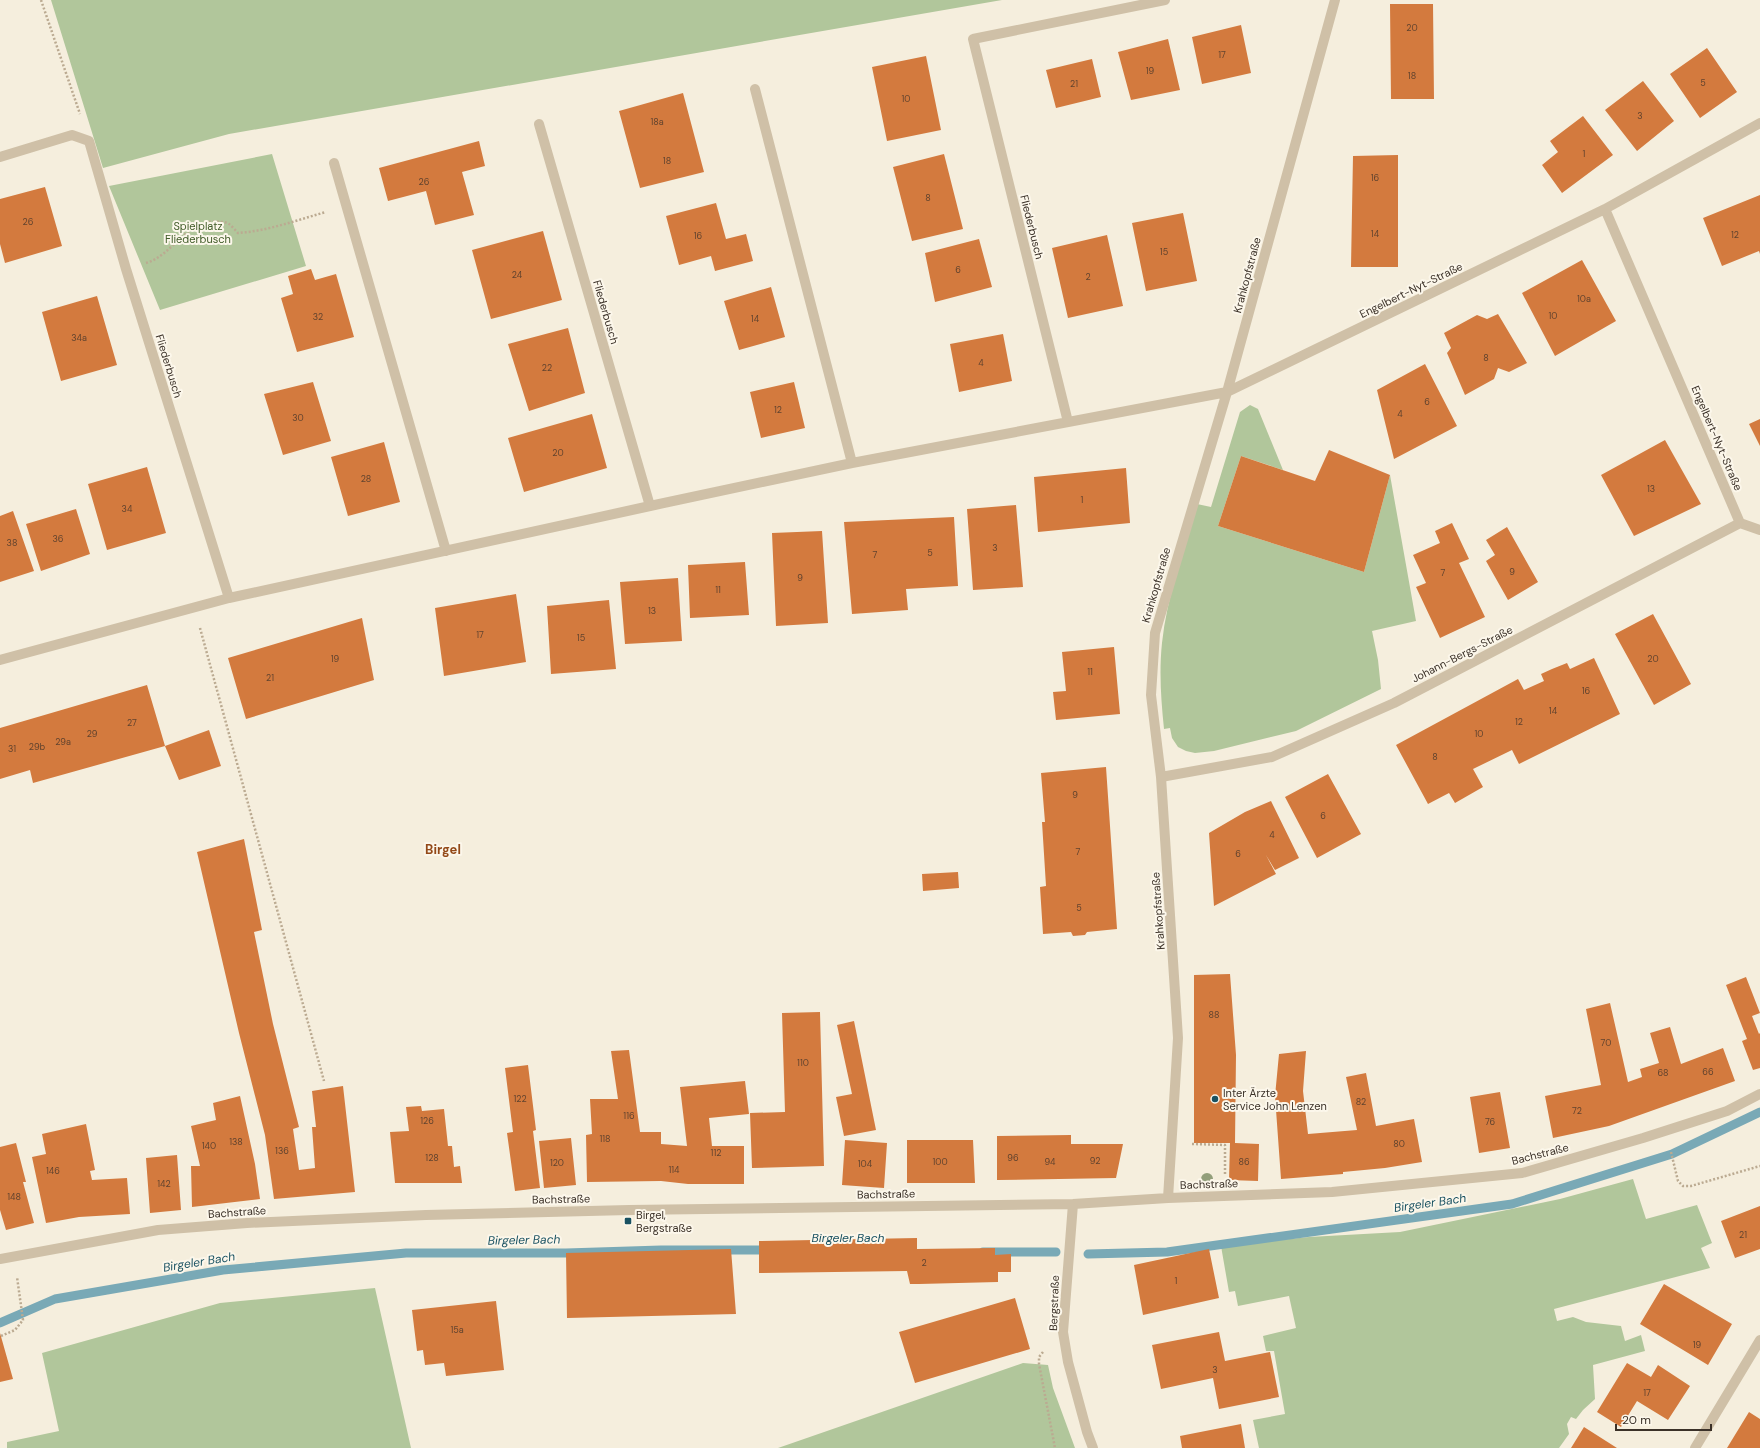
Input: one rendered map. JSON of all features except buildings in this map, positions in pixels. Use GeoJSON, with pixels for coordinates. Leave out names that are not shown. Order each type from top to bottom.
{"type":"FeatureCollection","features":[{"type":"Feature","properties":{"kind":"street","name":"Fliederbusch"},"geometry":{"type":"LineString","coordinates":[[1068,422],[973,39],[1165,0]]}},
{"type":"Feature","properties":{"kind":"street","name":"Krahkopfstraße"},"geometry":{"type":"LineString","coordinates":[[1168,1198],[1178,1038],[1161,777],[1151,695],[1155,633],[1227,392],[1335,0]]}},
{"type":"Feature","properties":{"kind":"street"},"geometry":{"type":"LineString","coordinates":[[755,89],[852,463]]}},
{"type":"Feature","properties":{"kind":"street","name":"Engelbert-Nyt-Straße"},"geometry":{"type":"LineString","coordinates":[[1227,392],[1605,209],[1760,123]]}},
{"type":"Feature","properties":{"kind":"street","name":"Fliederbusch"},"geometry":{"type":"LineString","coordinates":[[539,124],[650,506]]}},
{"type":"Feature","properties":{"kind":"street"},"geometry":{"type":"LineString","coordinates":[[0,157],[72,134],[89,141]]}},
{"type":"Feature","properties":{"kind":"street","name":"Fliederbusch"},"geometry":{"type":"LineString","coordinates":[[89,141],[126,269],[229,598]]}},
{"type":"Feature","properties":{"kind":"street"},"geometry":{"type":"LineString","coordinates":[[334,162],[446,551]]}},
{"type":"Feature","properties":{"kind":"street","name":"Engelbert-Nyt-Straße"},"geometry":{"type":"LineString","coordinates":[[1605,209],[1740,523]]}},
{"type":"Feature","properties":{"kind":"street"},"geometry":{"type":"LineString","coordinates":[[0,660],[229,598],[650,506],[852,463],[1227,392]]}},
{"type":"Feature","properties":{"kind":"street"},"geometry":{"type":"LineString","coordinates":[[1740,523],[1760,530]]}},
{"type":"Feature","properties":{"kind":"street","name":"Johann-Bergs-Straße"},"geometry":{"type":"LineString","coordinates":[[1161,777],[1272,757],[1394,703],[1740,523]]}},
{"type":"Feature","properties":{"kind":"street","name":"Bachstraße"},"geometry":{"type":"LineString","coordinates":[[0,1258],[158,1230],[247,1222],[426,1215],[652,1209],[1073,1204],[1168,1198],[1332,1192],[1522,1173],[1643,1138],[1727,1111],[1760,1094]]}},
{"type":"Feature","properties":{"kind":"street","name":"Bergstraße"},"geometry":{"type":"LineString","coordinates":[[1073,1204],[1063,1332],[1068,1362],[1087,1432],[1093,1448]]}},
{"type":"Feature","properties":{"kind":"street"},"geometry":{"type":"LineString","coordinates":[[1695,1448],[1760,1340]]}},
{"type":"Feature","properties":{"kind":"path"},"geometry":{"type":"LineString","coordinates":[[41,0],[89,141]]}},
{"type":"Feature","properties":{"kind":"path"},"geometry":{"type":"LineString","coordinates":[[126,269],[151,262],[167,250],[191,228],[212,221],[228,223],[238,233],[266,230],[347,205]]}},
{"type":"Feature","properties":{"kind":"path"},"geometry":{"type":"LineString","coordinates":[[194,607],[324,1081]]}},
{"type":"Feature","properties":{"kind":"path"},"geometry":{"type":"LineString","coordinates":[[1194,1144],[1225,1144],[1225,1166]]}},
{"type":"Feature","properties":{"kind":"path"},"geometry":{"type":"LineString","coordinates":[[1670,1150],[1679,1184],[1683,1186],[1691,1186],[1760,1166]]}},
{"type":"Feature","properties":{"kind":"path"},"geometry":{"type":"LineString","coordinates":[[1,1336],[15,1330],[23,1320],[20,1296]]}},
{"type":"Feature","properties":{"kind":"path"},"geometry":{"type":"LineString","coordinates":[[1039,1364],[1055,1448]]}},
{"type":"Feature","properties":{"kind":"green space"},"geometry":{"type":"Polygon","coordinates":[[[51,0],[1002,0],[229,134],[103,168],[51,0]]]}},
{"type":"Feature","properties":{"kind":"green space","name":"Spielplatz Fliederbusch"},"geometry":{"type":"Polygon","coordinates":[[[272,154],[306,266],[160,310],[109,186],[272,154]]]}},
{"type":"Feature","properties":{"kind":"green space"},"geometry":{"type":"Polygon","coordinates":[[[1250,405],[1258,409],[1283,470],[1241,456],[1218,526],[1364,572],[1390,475],[1416,621],[1372,631],[1378,660],[1381,689],[1296,731],[1214,751],[1195,753],[1178,747],[1172,738],[1170,728],[1164,729],[1161,697],[1161,654],[1164,625],[1176,573],[1197,504],[1211,507],[1240,412],[1250,405]]]}},
{"type":"Feature","properties":{"kind":"green space"},"geometry":{"type":"Polygon","coordinates":[[[1633,1179],[1646,1219],[1697,1205],[1712,1243],[1701,1248],[1710,1268],[1554,1309],[1557,1321],[1573,1317],[1586,1322],[1621,1326],[1625,1341],[1641,1335],[1645,1351],[1593,1365],[1595,1399],[1576,1419],[1571,1417],[1567,1424],[1569,1434],[1559,1448],[1259,1448],[1253,1420],[1285,1414],[1274,1351],[1266,1351],[1263,1336],[1296,1328],[1289,1296],[1238,1306],[1235,1291],[1229,1292],[1221,1246],[1309,1237],[1400,1232],[1560,1199],[1633,1179]]]}},
{"type":"Feature","properties":{"kind":"green space"},"geometry":{"type":"Polygon","coordinates":[[[375,1288],[411,1448],[7,1448],[7,1442],[59,1431],[42,1353],[220,1303],[375,1288]]]}},
{"type":"Feature","properties":{"kind":"green space"},"geometry":{"type":"Polygon","coordinates":[[[1023,1363],[1048,1365],[1053,1388],[1075,1448],[778,1448],[1023,1363]]]}},
{"type":"Feature","properties":{"kind":"waterway","name":"Birgeler Bach"},"geometry":{"type":"LineString","coordinates":[[1088,1254],[1167,1252],[1512,1204],[1672,1154],[1760,1112]]}},
{"type":"Feature","properties":{"kind":"waterway","name":"Birgeler Bach"},"geometry":{"type":"LineString","coordinates":[[0,1323],[55,1299],[223,1270],[406,1253],[566,1253],[661,1250],[770,1250]]}},
{"type":"Feature","properties":{"kind":"waterway","name":"Birgeler Bach"},"geometry":{"type":"LineString","coordinates":[[983,1252],[1056,1252]]}},
{"type":"Feature","properties":{"kind":"place","name":"Inter Ärzte Service John Lenzen"},"geometry":{"type":"Point","coordinates":[1215,1099]}},
{"type":"Feature","properties":{"kind":"place","name":"Birgel, Bergstraße"},"geometry":{"type":"Point","coordinates":[628,1221]}},
{"type":"Feature","properties":{"kind":"district","name":"Birgel"},"geometry":{"type":"Point","coordinates":[443,849]}}]}
